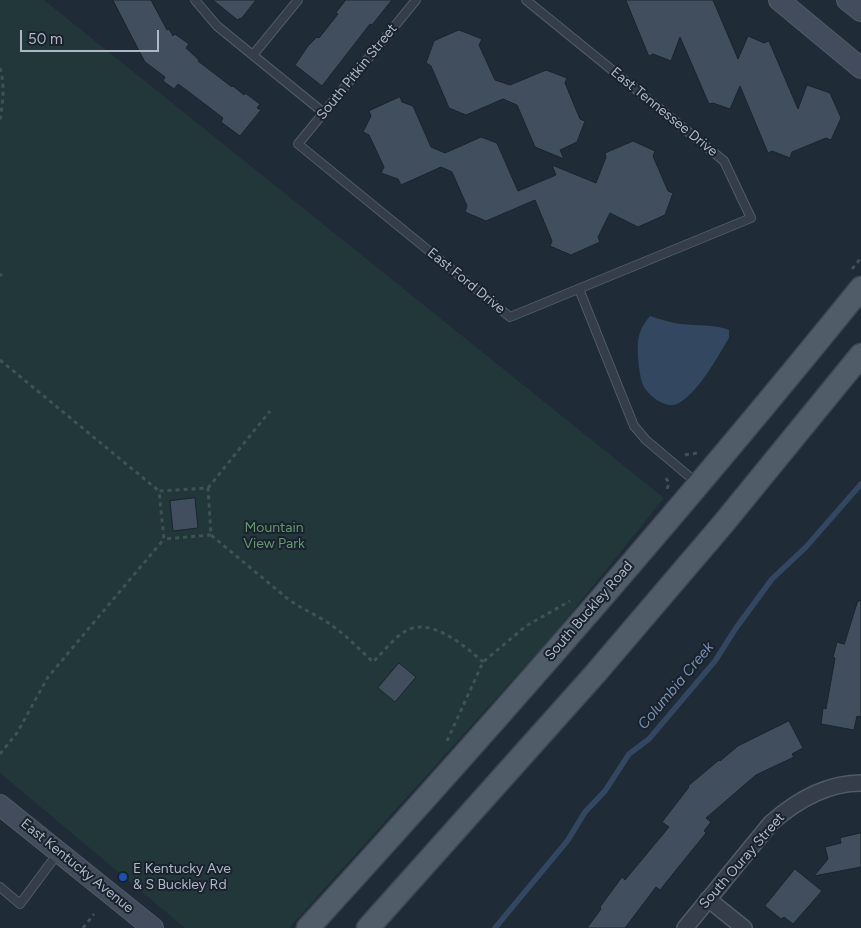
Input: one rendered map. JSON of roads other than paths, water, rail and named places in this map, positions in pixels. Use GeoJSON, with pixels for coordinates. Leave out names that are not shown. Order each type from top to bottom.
{"type":"FeatureCollection","features":[{"type":"Feature","properties":{"kind":"main road","name":"South Buckley Road"},"geometry":{"type":"LineString","coordinates":[[308,928],[501,713],[699,484],[861,288]]}},
{"type":"Feature","properties":{"kind":"main road"},"geometry":{"type":"LineString","coordinates":[[368,928],[602,666],[723,524],[861,355]]}},
{"type":"Feature","properties":{"kind":"street"},"geometry":{"type":"LineString","coordinates":[[779,0],[861,68]]}},
{"type":"Feature","properties":{"kind":"street"},"geometry":{"type":"LineString","coordinates":[[847,0],[861,11]]}},
{"type":"Feature","properties":{"kind":"street","name":"South Ouray Street"},"geometry":{"type":"LineString","coordinates":[[685,928],[771,823],[787,809],[825,789],[861,784]]}},
{"type":"Feature","properties":{"kind":"street","name":"East Kentucky Avenue"},"geometry":{"type":"LineString","coordinates":[[0,805],[153,928]]}},
{"type":"Feature","properties":{"kind":"street"},"geometry":{"type":"LineString","coordinates":[[708,899],[744,928]]}},
{"type":"Feature","properties":{"kind":"lane"},"geometry":{"type":"LineString","coordinates":[[195,0],[216,26],[324,113]]}},
{"type":"Feature","properties":{"kind":"lane"},"geometry":{"type":"LineString","coordinates":[[252,55],[298,0]]}},
{"type":"Feature","properties":{"kind":"lane","name":"South Pitkin Street"},"geometry":{"type":"LineString","coordinates":[[298,144],[416,0]]}},
{"type":"Feature","properties":{"kind":"lane","name":"East Tennessee Drive"},"geometry":{"type":"LineString","coordinates":[[526,0],[724,161],[751,218],[578,289]]}},
{"type":"Feature","properties":{"kind":"lane","name":"East Ford Drive"},"geometry":{"type":"LineString","coordinates":[[298,144],[510,317],[578,289]]}},
{"type":"Feature","properties":{"kind":"lane"},"geometry":{"type":"LineString","coordinates":[[578,289],[634,426],[646,440],[699,484]]}},
{"type":"Feature","properties":{"kind":"lane"},"geometry":{"type":"LineString","coordinates":[[0,887],[20,904],[59,852]]}},
{"type":"Feature","properties":{"kind":"water"},"geometry":{"type":"Polygon","coordinates":[[[650,316],[677,323],[711,326],[729,330],[729,338],[699,384],[685,399],[677,404],[668,405],[663,403],[653,397],[643,385],[638,361],[638,340],[642,328],[650,316]]]}},
{"type":"Feature","properties":{"kind":"waterway","name":"Columbia Creek"},"geometry":{"type":"LineString","coordinates":[[495,928],[568,840],[585,812],[605,791],[629,754],[649,739],[715,661],[736,628],[772,579],[806,547],[861,484]]}},
{"type":"Feature","properties":{"kind":"place","name":"E Kentucky Ave & S Buckley Rd"},"geometry":{"type":"Point","coordinates":[123,877]}},
{"type":"Feature","properties":{"kind":"park label","name":"Mountain View Park"},"geometry":{"type":"Point","coordinates":[274,536]}}]}
